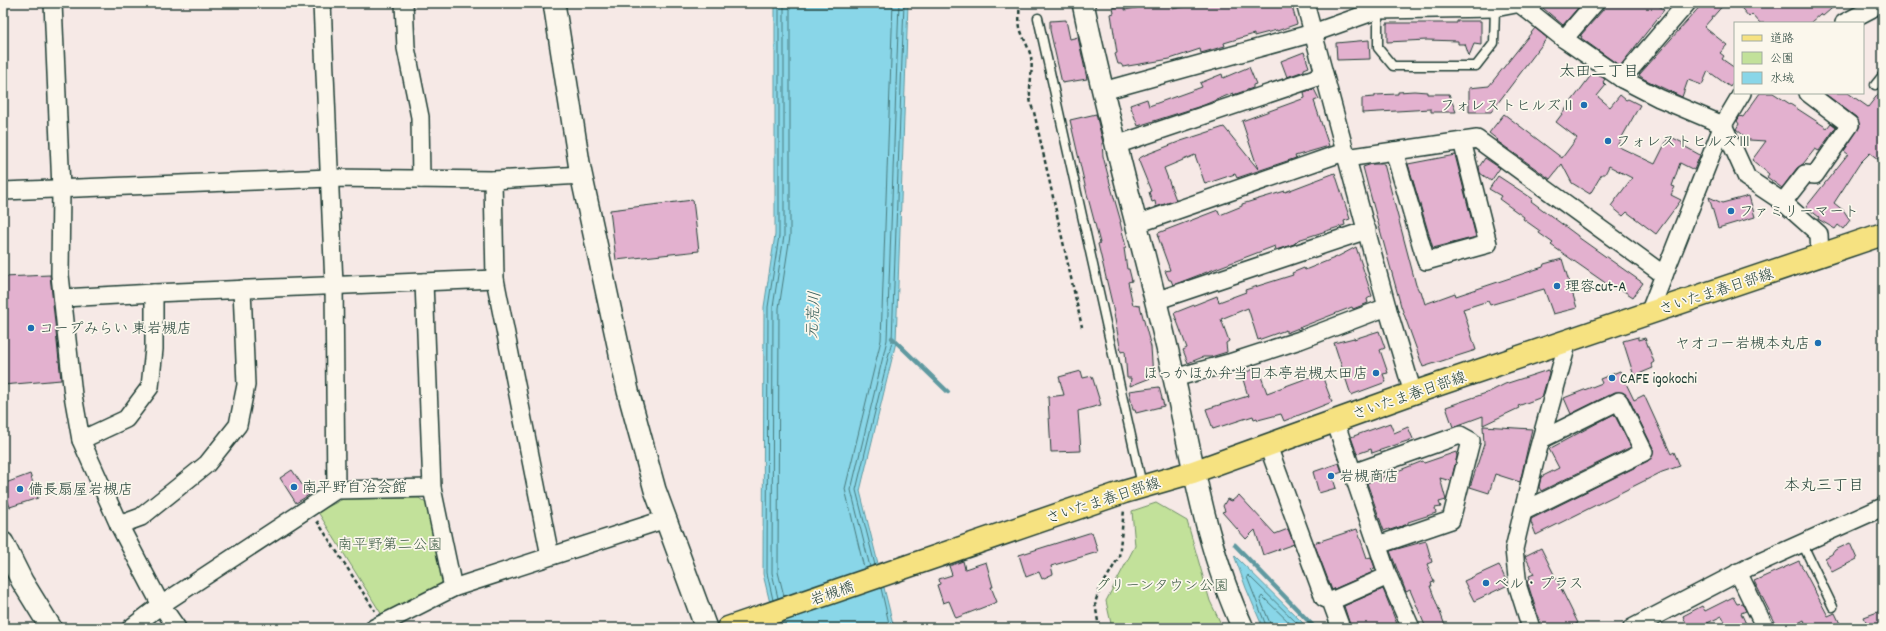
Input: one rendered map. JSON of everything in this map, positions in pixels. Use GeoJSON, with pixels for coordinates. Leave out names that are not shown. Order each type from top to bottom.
{"type":"FeatureCollection","features":[{"type":"Feature","properties":{"kind":"main road","name":"さいたま春日部線"},"geometry":{"type":"LineString","coordinates":[[936,557],[1133,489],[1193,472],[1413,393],[1820,257],[1883,234]]}},
{"type":"Feature","properties":{"kind":"main road","name":"岩槻橋"},"geometry":{"type":"LineString","coordinates":[[729,628],[936,557]]}},
{"type":"Feature","properties":{"kind":"street"},"geometry":{"type":"LineString","coordinates":[[53,3],[61,190],[60,275],[73,395],[81,440],[120,525],[161,605],[177,628]]}},
{"type":"Feature","properties":{"kind":"street"},"geometry":{"type":"LineString","coordinates":[[322,3],[334,285],[336,490]]}},
{"type":"Feature","properties":{"kind":"street"},"geometry":{"type":"LineString","coordinates":[[404,3],[406,48],[420,117],[421,179]]}},
{"type":"Feature","properties":{"kind":"street"},"geometry":{"type":"LineString","coordinates":[[554,3],[582,175],[628,391],[655,490],[706,628]]}},
{"type":"Feature","properties":{"kind":"street"},"geometry":{"type":"LineString","coordinates":[[1086,3],[1103,91],[1174,378],[1193,472],[1219,568],[1232,604],[1243,628]]}},
{"type":"Feature","properties":{"kind":"street"},"geometry":{"type":"LineString","coordinates":[[1305,3],[1387,307],[1413,393]]}},
{"type":"Feature","properties":{"kind":"street"},"geometry":{"type":"LineString","coordinates":[[1103,91],[1313,33],[1378,10],[1474,5],[1495,8],[1521,3],[1564,39],[1622,79],[1659,98],[1723,125],[1747,178],[1783,202],[1819,234],[1820,257]]}},
{"type":"Feature","properties":{"kind":"street"},"geometry":{"type":"LineString","coordinates":[[1564,39],[1595,3]]}},
{"type":"Feature","properties":{"kind":"street"},"geometry":{"type":"LineString","coordinates":[[1622,79],[1687,3]]}},
{"type":"Feature","properties":{"kind":"street"},"geometry":{"type":"LineString","coordinates":[[1846,22],[1871,9],[1873,3]]}},
{"type":"Feature","properties":{"kind":"street"},"geometry":{"type":"LineString","coordinates":[[1116,145],[1324,75]]}},
{"type":"Feature","properties":{"kind":"street"},"geometry":{"type":"LineString","coordinates":[[1649,313],[1723,125],[1741,94]]}},
{"type":"Feature","properties":{"kind":"street"},"geometry":{"type":"LineString","coordinates":[[1783,202],[1805,174],[1815,175],[1850,125],[1809,94]]}},
{"type":"Feature","properties":{"kind":"street"},"geometry":{"type":"LineString","coordinates":[[1137,224],[1345,155],[1394,151],[1477,139],[1664,275]]}},
{"type":"Feature","properties":{"kind":"street"},"geometry":{"type":"LineString","coordinates":[[1394,151],[1426,261],[1488,244],[1462,141]]}},
{"type":"Feature","properties":{"kind":"street"},"geometry":{"type":"LineString","coordinates":[[3,191],[61,190],[330,178],[493,180],[582,175]]}},
{"type":"Feature","properties":{"kind":"street"},"geometry":{"type":"LineString","coordinates":[[493,180],[495,279],[550,556]]}},
{"type":"Feature","properties":{"kind":"street"},"geometry":{"type":"LineString","coordinates":[[1155,301],[1367,230]]}},
{"type":"Feature","properties":{"kind":"street"},"geometry":{"type":"LineString","coordinates":[[63,298],[495,279]]}},
{"type":"Feature","properties":{"kind":"street"},"geometry":{"type":"LineString","coordinates":[[424,282],[432,488],[453,588]]}},
{"type":"Feature","properties":{"kind":"street"},"geometry":{"type":"LineString","coordinates":[[120,525],[141,517],[207,464],[238,424],[246,385],[242,289]]}},
{"type":"Feature","properties":{"kind":"street"},"geometry":{"type":"LineString","coordinates":[[81,440],[126,419],[150,387],[154,350],[154,293]]}},
{"type":"Feature","properties":{"kind":"street"},"geometry":{"type":"LineString","coordinates":[[1174,378],[1229,363],[1300,340],[1387,307]]}},
{"type":"Feature","properties":{"kind":"street"},"geometry":{"type":"LineString","coordinates":[[1531,628],[1518,587],[1514,549],[1568,341]]}},
{"type":"Feature","properties":{"kind":"street"},"geometry":{"type":"LineString","coordinates":[[1524,511],[1644,452],[1619,402],[1542,439]]}},
{"type":"Feature","properties":{"kind":"street"},"geometry":{"type":"LineString","coordinates":[[1335,421],[1388,576],[1412,628]]}},
{"type":"Feature","properties":{"kind":"street"},"geometry":{"type":"LineString","coordinates":[[1353,473],[1460,435],[1471,440],[1451,520],[1378,545]]}},
{"type":"Feature","properties":{"kind":"street"},"geometry":{"type":"LineString","coordinates":[[1268,446],[1324,598],[1331,601],[1341,628]]}},
{"type":"Feature","properties":{"kind":"street"},"geometry":{"type":"LineString","coordinates":[[131,628],[161,605],[336,490],[432,488]]}},
{"type":"Feature","properties":{"kind":"street"},"geometry":{"type":"LineString","coordinates":[[1632,628],[1738,572],[1883,507]]}},
{"type":"Feature","properties":{"kind":"street"},"geometry":{"type":"LineString","coordinates":[[389,623],[453,588],[666,519]]}},
{"type":"Feature","properties":{"kind":"street"},"geometry":{"type":"LineString","coordinates":[[3,543],[22,581],[51,628]]}},
{"type":"Feature","properties":{"kind":"street"},"geometry":{"type":"LineString","coordinates":[[1738,572],[1765,628]]}},
{"type":"Feature","properties":{"kind":"street"},"geometry":{"type":"LineString","coordinates":[[1331,601],[1388,576]]}},
{"type":"Feature","properties":{"kind":"lane"},"geometry":{"type":"LineString","coordinates":[[1378,10],[1378,48],[1393,66],[1476,66],[1494,43],[1495,8]]}},
{"type":"Feature","properties":{"kind":"lane"},"geometry":{"type":"LineString","coordinates":[[1038,18],[1133,489]]}},
{"type":"Feature","properties":{"kind":"lane"},"geometry":{"type":"LineString","coordinates":[[1875,85],[1883,75]]}},
{"type":"Feature","properties":{"kind":"lane"},"geometry":{"type":"LineString","coordinates":[[1802,543],[1833,607]]}},
{"type":"Feature","properties":{"kind":"path"},"geometry":{"type":"LineString","coordinates":[[1019,3],[1020,30],[1026,40],[1031,59],[1029,94],[1030,104],[1034,112],[1082,327]]}},
{"type":"Feature","properties":{"kind":"path"},"geometry":{"type":"LineString","coordinates":[[1099,628],[1095,603],[1099,591],[1119,557],[1124,519],[1133,489]]}},
{"type":"Feature","properties":{"kind":"path"},"geometry":{"type":"LineString","coordinates":[[308,508],[389,623]]}},
{"type":"Feature","properties":{"kind":"green space","name":"南平野第二公園"},"geometry":{"type":"Polygon","coordinates":[[[419,498],[427,504],[444,578],[439,591],[382,615],[318,512],[343,499],[419,498]]]}},
{"type":"Feature","properties":{"kind":"green space","name":"グリーンタウン公園"},"geometry":{"type":"Polygon","coordinates":[[[1156,503],[1187,521],[1210,601],[1223,628],[1112,628],[1106,601],[1135,546],[1132,511],[1156,503]]]}},
{"type":"Feature","properties":{"kind":"water","name":"元荒川"},"geometry":{"type":"Polygon","coordinates":[[[775,3],[908,3],[896,342],[860,491],[894,628],[776,628],[763,574],[764,307],[775,235],[775,3]]]}},
{"type":"Feature","properties":{"kind":"water"},"geometry":{"type":"Polygon","coordinates":[[[1234,555],[1308,628],[1263,628],[1234,555]]]}},
{"type":"Feature","properties":{"kind":"building"},"geometry":{"type":"Polygon","coordinates":[[[1162,3],[1171,3],[1172,9],[1204,3],[1291,3],[1297,24],[1277,31],[1254,36],[1254,34],[1224,43],[1225,46],[1201,53],[1200,49],[1170,59],[1123,67],[1121,64],[1118,64],[1115,54],[1117,53],[1111,14],[1114,13],[1113,8],[1125,5],[1125,10],[1162,3]]]}},
{"type":"Feature","properties":{"kind":"building"},"geometry":{"type":"Polygon","coordinates":[[[1537,3],[1582,3],[1563,25],[1537,3]]]}},
{"type":"Feature","properties":{"kind":"building"},"geometry":{"type":"Polygon","coordinates":[[[1605,3],[1656,3],[1664,10],[1620,66],[1580,36],[1603,10],[1605,3]]]}},
{"type":"Feature","properties":{"kind":"building"},"geometry":{"type":"Polygon","coordinates":[[[1703,3],[1725,3],[1704,27],[1727,45],[1720,53],[1724,56],[1722,59],[1734,67],[1734,81],[1730,87],[1708,71],[1702,85],[1688,80],[1682,97],[1644,79],[1639,75],[1703,3]]]}},
{"type":"Feature","properties":{"kind":"building"},"geometry":{"type":"Polygon","coordinates":[[[1737,3],[1838,3],[1823,16],[1820,14],[1811,22],[1759,22],[1752,14],[1749,17],[1737,3]]]}},
{"type":"Feature","properties":{"kind":"building"},"geometry":{"type":"Polygon","coordinates":[[[1066,20],[1070,39],[1078,37],[1087,79],[1062,83],[1050,30],[1050,21],[1066,20]]]}},
{"type":"Feature","properties":{"kind":"building"},"geometry":{"type":"Polygon","coordinates":[[[1457,21],[1481,21],[1481,45],[1474,44],[1469,56],[1465,44],[1458,44],[1458,41],[1427,40],[1387,42],[1387,23],[1457,23],[1457,21]]]}},
{"type":"Feature","properties":{"kind":"building"},"geometry":{"type":"Polygon","coordinates":[[[1535,28],[1547,38],[1491,112],[1469,112],[1469,88],[1489,86],[1535,28]]]}},
{"type":"Feature","properties":{"kind":"building"},"geometry":{"type":"Polygon","coordinates":[[[1369,40],[1370,59],[1337,60],[1336,43],[1369,40]]]}},
{"type":"Feature","properties":{"kind":"building"},"geometry":{"type":"Polygon","coordinates":[[[1304,52],[1309,67],[1304,69],[1304,71],[1287,77],[1281,61],[1304,52]]]}},
{"type":"Feature","properties":{"kind":"building"},"geometry":{"type":"Polygon","coordinates":[[[1249,67],[1256,84],[1253,85],[1253,88],[1233,95],[1233,93],[1204,105],[1138,126],[1130,105],[1147,99],[1149,106],[1202,87],[1200,83],[1222,74],[1223,78],[1249,67]]]}},
{"type":"Feature","properties":{"kind":"building"},"geometry":{"type":"Polygon","coordinates":[[[1592,74],[1598,75],[1605,79],[1603,82],[1606,85],[1597,96],[1610,107],[1620,95],[1626,100],[1628,99],[1640,105],[1617,146],[1655,164],[1669,136],[1683,143],[1682,145],[1700,155],[1694,170],[1680,163],[1672,186],[1675,187],[1671,195],[1681,200],[1656,234],[1627,212],[1623,216],[1611,206],[1632,178],[1609,166],[1605,174],[1602,174],[1590,194],[1572,183],[1562,164],[1550,179],[1497,141],[1498,140],[1489,133],[1504,114],[1562,158],[1577,138],[1556,122],[1592,74]]]}},
{"type":"Feature","properties":{"kind":"building"},"geometry":{"type":"Polygon","coordinates":[[[1883,88],[1883,163],[1870,153],[1860,163],[1834,203],[1844,211],[1850,220],[1843,229],[1838,225],[1835,229],[1818,219],[1819,217],[1806,207],[1848,154],[1844,151],[1860,126],[1856,117],[1825,94],[1849,94],[1868,107],[1883,88]]]}},
{"type":"Feature","properties":{"kind":"building"},"geometry":{"type":"Polygon","coordinates":[[[1314,89],[1319,99],[1314,101],[1329,146],[1295,156],[1296,158],[1237,178],[1235,174],[1205,184],[1195,155],[1164,168],[1176,200],[1156,207],[1155,201],[1152,202],[1149,192],[1151,191],[1138,159],[1181,141],[1224,127],[1258,169],[1242,121],[1305,98],[1304,92],[1314,89]]]}},
{"type":"Feature","properties":{"kind":"building"},"geometry":{"type":"Polygon","coordinates":[[[1398,92],[1427,92],[1427,94],[1449,94],[1456,112],[1431,112],[1431,109],[1362,113],[1362,98],[1375,97],[1375,95],[1398,94],[1398,92]]]}},
{"type":"Feature","properties":{"kind":"building"},"geometry":{"type":"Polygon","coordinates":[[[1759,94],[1775,94],[1827,128],[1831,123],[1836,127],[1819,151],[1815,149],[1803,164],[1797,168],[1782,188],[1767,177],[1769,174],[1752,160],[1766,141],[1749,140],[1736,129],[1739,124],[1737,121],[1740,116],[1743,117],[1759,94]]]}},
{"type":"Feature","properties":{"kind":"building"},"geometry":{"type":"Polygon","coordinates":[[[1096,114],[1103,143],[1103,156],[1121,222],[1126,247],[1124,248],[1127,269],[1129,269],[1132,281],[1128,282],[1133,305],[1140,306],[1151,347],[1153,377],[1130,386],[1131,378],[1127,378],[1125,351],[1121,352],[1112,303],[1098,244],[1100,243],[1070,120],[1096,114]]]}},
{"type":"Feature","properties":{"kind":"building"},"geometry":{"type":"Polygon","coordinates":[[[1455,155],[1476,237],[1433,248],[1408,164],[1455,155]]]}},
{"type":"Feature","properties":{"kind":"building"},"geometry":{"type":"Polygon","coordinates":[[[1485,158],[1500,168],[1491,181],[1480,173],[1479,167],[1485,158]]]}},
{"type":"Feature","properties":{"kind":"building"},"geometry":{"type":"Polygon","coordinates":[[[1372,164],[1384,164],[1416,285],[1419,291],[1421,291],[1425,304],[1455,293],[1456,296],[1543,267],[1544,264],[1562,259],[1577,308],[1553,314],[1544,289],[1490,305],[1488,301],[1463,309],[1476,350],[1423,367],[1401,306],[1363,167],[1372,164]]]}},
{"type":"Feature","properties":{"kind":"building"},"geometry":{"type":"Polygon","coordinates":[[[1335,173],[1350,219],[1344,221],[1345,225],[1298,240],[1294,244],[1276,250],[1275,246],[1173,285],[1171,280],[1169,280],[1165,271],[1170,270],[1158,237],[1158,233],[1218,210],[1220,215],[1242,206],[1242,204],[1285,192],[1335,173]]]}},
{"type":"Feature","properties":{"kind":"building"},"geometry":{"type":"Polygon","coordinates":[[[1498,176],[1533,199],[1531,201],[1578,237],[1643,283],[1633,297],[1616,286],[1614,289],[1551,245],[1553,243],[1539,233],[1540,231],[1499,199],[1501,196],[1489,189],[1498,176]]]}},
{"type":"Feature","properties":{"kind":"building"},"geometry":{"type":"Polygon","coordinates":[[[1749,196],[1755,217],[1718,228],[1709,197],[1722,203],[1749,196]]]}},
{"type":"Feature","properties":{"kind":"building"},"geometry":{"type":"Polygon","coordinates":[[[693,200],[699,251],[616,260],[610,210],[693,200]]]}},
{"type":"Feature","properties":{"kind":"building"},"geometry":{"type":"Polygon","coordinates":[[[1356,247],[1372,296],[1367,299],[1368,303],[1353,309],[1352,307],[1286,333],[1286,330],[1258,340],[1248,308],[1221,319],[1229,341],[1226,343],[1227,352],[1211,357],[1203,357],[1188,363],[1183,350],[1187,348],[1174,313],[1217,296],[1219,302],[1246,292],[1245,290],[1293,275],[1292,273],[1304,268],[1305,270],[1337,257],[1356,247]]]}},
{"type":"Feature","properties":{"kind":"building","name":"コープみらい 東岩槻店"},"geometry":{"type":"Polygon","coordinates":[[[50,275],[61,380],[3,385],[3,277],[50,275]]]}},
{"type":"Feature","properties":{"kind":"building"},"geometry":{"type":"Polygon","coordinates":[[[1379,331],[1385,348],[1380,350],[1388,373],[1383,374],[1386,382],[1351,395],[1334,343],[1354,339],[1379,331]]]}},
{"type":"Feature","properties":{"kind":"building"},"geometry":{"type":"Polygon","coordinates":[[[1638,337],[1638,340],[1645,338],[1654,362],[1651,364],[1653,368],[1634,376],[1623,341],[1638,337]]]}},
{"type":"Feature","properties":{"kind":"building"},"geometry":{"type":"Polygon","coordinates":[[[1254,369],[1255,371],[1259,371],[1267,393],[1321,373],[1332,402],[1284,421],[1281,414],[1258,420],[1257,418],[1254,419],[1253,416],[1213,429],[1206,409],[1248,396],[1242,376],[1245,375],[1244,373],[1254,369]]]}},
{"type":"Feature","properties":{"kind":"building"},"geometry":{"type":"Polygon","coordinates":[[[1548,370],[1549,373],[1542,397],[1518,406],[1519,408],[1483,425],[1483,416],[1453,427],[1446,407],[1489,392],[1505,384],[1548,370]]]}},
{"type":"Feature","properties":{"kind":"building"},"geometry":{"type":"Polygon","coordinates":[[[1081,371],[1083,378],[1092,376],[1101,405],[1078,411],[1081,451],[1051,452],[1048,397],[1064,395],[1059,377],[1081,371]]]}},
{"type":"Feature","properties":{"kind":"building"},"geometry":{"type":"Polygon","coordinates":[[[1620,371],[1634,400],[1644,395],[1671,454],[1674,452],[1680,466],[1662,472],[1536,535],[1531,519],[1648,461],[1652,457],[1653,448],[1628,397],[1624,393],[1615,392],[1571,414],[1564,398],[1602,383],[1600,379],[1620,371]]]}},
{"type":"Feature","properties":{"kind":"building"},"geometry":{"type":"Polygon","coordinates":[[[1159,387],[1164,406],[1136,413],[1135,410],[1133,410],[1129,391],[1159,387]]]}},
{"type":"Feature","properties":{"kind":"building"},"geometry":{"type":"Polygon","coordinates":[[[1614,414],[1631,447],[1541,491],[1539,487],[1541,477],[1559,468],[1549,449],[1614,414]]]}},
{"type":"Feature","properties":{"kind":"building"},"geometry":{"type":"Polygon","coordinates":[[[1390,423],[1394,433],[1408,427],[1413,439],[1372,453],[1371,449],[1357,454],[1351,437],[1390,423]]]}},
{"type":"Feature","properties":{"kind":"building"},"geometry":{"type":"Polygon","coordinates":[[[1483,426],[1532,429],[1520,482],[1495,474],[1489,493],[1470,487],[1484,444],[1483,426]]]}},
{"type":"Feature","properties":{"kind":"building"},"geometry":{"type":"Polygon","coordinates":[[[1456,452],[1457,456],[1451,481],[1440,478],[1446,500],[1439,502],[1441,507],[1435,508],[1436,513],[1408,522],[1408,524],[1384,531],[1367,483],[1423,461],[1424,463],[1456,452]]]}},
{"type":"Feature","properties":{"kind":"building"},"geometry":{"type":"Polygon","coordinates":[[[1339,463],[1342,472],[1332,476],[1336,488],[1319,493],[1313,472],[1339,463]]]}},
{"type":"Feature","properties":{"kind":"building"},"geometry":{"type":"Polygon","coordinates":[[[292,470],[309,495],[296,503],[280,478],[292,470]]]}},
{"type":"Feature","properties":{"kind":"building"},"geometry":{"type":"Polygon","coordinates":[[[30,474],[38,498],[10,507],[7,499],[3,499],[3,484],[30,474]]]}},
{"type":"Feature","properties":{"kind":"building"},"geometry":{"type":"Polygon","coordinates":[[[1239,495],[1275,534],[1288,529],[1294,544],[1263,555],[1255,530],[1246,539],[1222,512],[1225,511],[1223,506],[1227,499],[1232,501],[1239,495]]]}},
{"type":"Feature","properties":{"kind":"building"},"geometry":{"type":"Polygon","coordinates":[[[1357,529],[1367,558],[1371,557],[1375,568],[1371,569],[1373,572],[1332,590],[1314,543],[1357,529]]]}},
{"type":"Feature","properties":{"kind":"building"},"geometry":{"type":"Polygon","coordinates":[[[1092,532],[1098,552],[1051,566],[1053,574],[1042,579],[1039,572],[1026,577],[1019,555],[1092,532]]]}},
{"type":"Feature","properties":{"kind":"building"},"geometry":{"type":"Polygon","coordinates":[[[1426,541],[1432,562],[1427,564],[1434,582],[1431,583],[1432,586],[1430,586],[1446,628],[1426,628],[1410,590],[1406,592],[1390,551],[1426,541]]]}},
{"type":"Feature","properties":{"kind":"building"},"geometry":{"type":"Polygon","coordinates":[[[1850,543],[1857,559],[1832,572],[1825,558],[1832,554],[1835,550],[1850,543]]]}},
{"type":"Feature","properties":{"kind":"building"},"geometry":{"type":"Polygon","coordinates":[[[1541,548],[1578,623],[1574,625],[1575,628],[1544,628],[1537,613],[1527,581],[1530,579],[1529,576],[1534,574],[1525,556],[1541,548]]]}},
{"type":"Feature","properties":{"kind":"building"},"geometry":{"type":"Polygon","coordinates":[[[963,561],[965,569],[986,562],[993,587],[991,587],[997,602],[956,618],[949,601],[943,603],[937,585],[940,584],[939,579],[952,575],[949,566],[963,561]]]}},
{"type":"Feature","properties":{"kind":"building"},"geometry":{"type":"Polygon","coordinates":[[[1799,561],[1828,616],[1835,613],[1842,628],[1800,628],[1806,625],[1804,620],[1789,628],[1778,628],[1754,581],[1799,561]]]}},
{"type":"Feature","properties":{"kind":"building","name":"ベル・プラス"},"geometry":{"type":"Polygon","coordinates":[[[1499,565],[1508,585],[1474,601],[1464,581],[1499,565]]]}},
{"type":"Feature","properties":{"kind":"building"},"geometry":{"type":"Polygon","coordinates":[[[1383,589],[1397,624],[1386,628],[1351,628],[1344,606],[1383,589]]]}},
{"type":"Feature","properties":{"kind":"building"},"geometry":{"type":"Polygon","coordinates":[[[1733,597],[1737,604],[1742,603],[1746,611],[1741,613],[1748,628],[1728,628],[1722,616],[1697,628],[1688,628],[1683,616],[1702,606],[1705,611],[1733,597]]]}},
{"type":"Feature","properties":{"kind":"building"},"geometry":{"type":"Polygon","coordinates":[[[1883,610],[1883,628],[1869,628],[1864,617],[1883,610]]]}},
{"type":"Feature","properties":{"kind":"waterway"},"geometry":{"type":"LineString","coordinates":[[892,338],[948,392]]}},
{"type":"Feature","properties":{"kind":"waterway"},"geometry":{"type":"LineString","coordinates":[[1235,545],[1315,628]]}},
{"type":"Feature","properties":{"kind":"place","name":"フォレストヒルズⅡ"},"geometry":{"type":"Point","coordinates":[1584,105]}},
{"type":"Feature","properties":{"kind":"place","name":"フォレストヒルズⅢ"},"geometry":{"type":"Point","coordinates":[1608,141]}},
{"type":"Feature","properties":{"kind":"place","name":"ファミリーマート"},"geometry":{"type":"Point","coordinates":[1731,211]}},
{"type":"Feature","properties":{"kind":"place","name":"理容cut-A"},"geometry":{"type":"Point","coordinates":[1557,286]}},
{"type":"Feature","properties":{"kind":"place","name":"コープみらい 東岩槻店"},"geometry":{"type":"Point","coordinates":[31,328]}},
{"type":"Feature","properties":{"kind":"place","name":"ヤオコー岩槻本丸店"},"geometry":{"type":"Point","coordinates":[1818,343]}},
{"type":"Feature","properties":{"kind":"place","name":"ほっかほか弁当日本亭岩槻太田店"},"geometry":{"type":"Point","coordinates":[1376,373]}},
{"type":"Feature","properties":{"kind":"place","name":"CAFE igokochi"},"geometry":{"type":"Point","coordinates":[1612,378]}},
{"type":"Feature","properties":{"kind":"place","name":"岩槻商店"},"geometry":{"type":"Point","coordinates":[1331,476]}},
{"type":"Feature","properties":{"kind":"place","name":"南平野自治会館"},"geometry":{"type":"Point","coordinates":[294,487]}},
{"type":"Feature","properties":{"kind":"place","name":"備長扇屋岩槻店"},"geometry":{"type":"Point","coordinates":[20,489]}},
{"type":"Feature","properties":{"kind":"place","name":"ベル・プラス"},"geometry":{"type":"Point","coordinates":[1486,583]}},
{"type":"Feature","properties":{"kind":"district","name":"太田二丁目"},"geometry":{"type":"Point","coordinates":[1599,70]}},
{"type":"Feature","properties":{"kind":"district","name":"本丸三丁目"},"geometry":{"type":"Point","coordinates":[1824,484]}}]}
